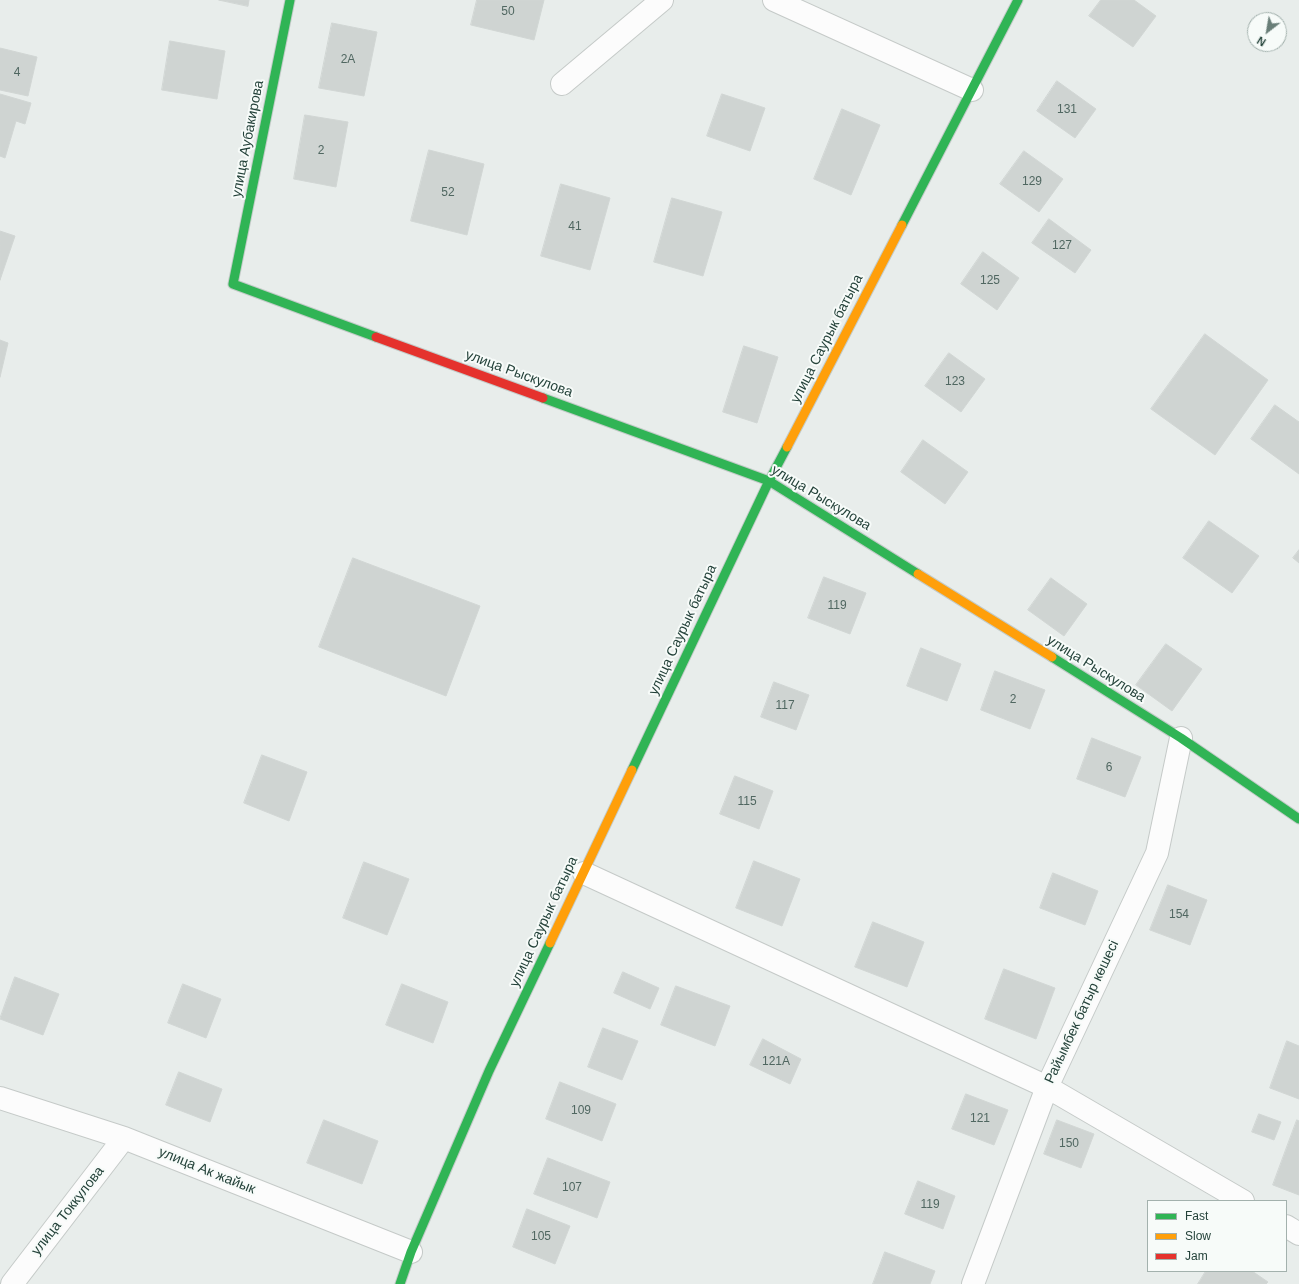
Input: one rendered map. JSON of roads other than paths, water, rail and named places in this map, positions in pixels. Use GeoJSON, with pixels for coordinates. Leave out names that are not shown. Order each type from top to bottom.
{"type":"FeatureCollection","features":[{"type":"Feature","properties":{"kind":"street","name":"улица Аубакирова"},"geometry":{"type":"LineString","coordinates":[[233,284],[290,0]]}},
{"type":"Feature","properties":{"kind":"street"},"geometry":{"type":"LineString","coordinates":[[562,84],[662,0]]}},
{"type":"Feature","properties":{"kind":"street"},"geometry":{"type":"LineString","coordinates":[[774,0],[972,90]]}},
{"type":"Feature","properties":{"kind":"street","name":"улица Саурык батыра"},"geometry":{"type":"LineString","coordinates":[[400,1284],[411,1252],[489,1071],[769,481],[1018,0]]}},
{"type":"Feature","properties":{"kind":"street","name":"улица Рыскулова"},"geometry":{"type":"LineString","coordinates":[[233,284],[769,481],[1181,738],[1299,819]]}},
{"type":"Feature","properties":{"kind":"street","name":"Райымбек батыр көшесі"},"geometry":{"type":"LineString","coordinates":[[973,1284],[1047,1087],[1157,853],[1181,738]]}},
{"type":"Feature","properties":{"kind":"street"},"geometry":{"type":"LineString","coordinates":[[584,873],[1047,1087],[1241,1200]]}},
{"type":"Feature","properties":{"kind":"street","name":"улица Ак жайык"},"geometry":{"type":"LineString","coordinates":[[0,1098],[124,1138],[411,1252]]}},
{"type":"Feature","properties":{"kind":"street","name":"улица Токкулова"},"geometry":{"type":"LineString","coordinates":[[12,1284],[124,1138]]}},
{"type":"Feature","properties":{"kind":"street"},"geometry":{"type":"LineString","coordinates":[[1287,1227],[1299,1234]]}}]}
